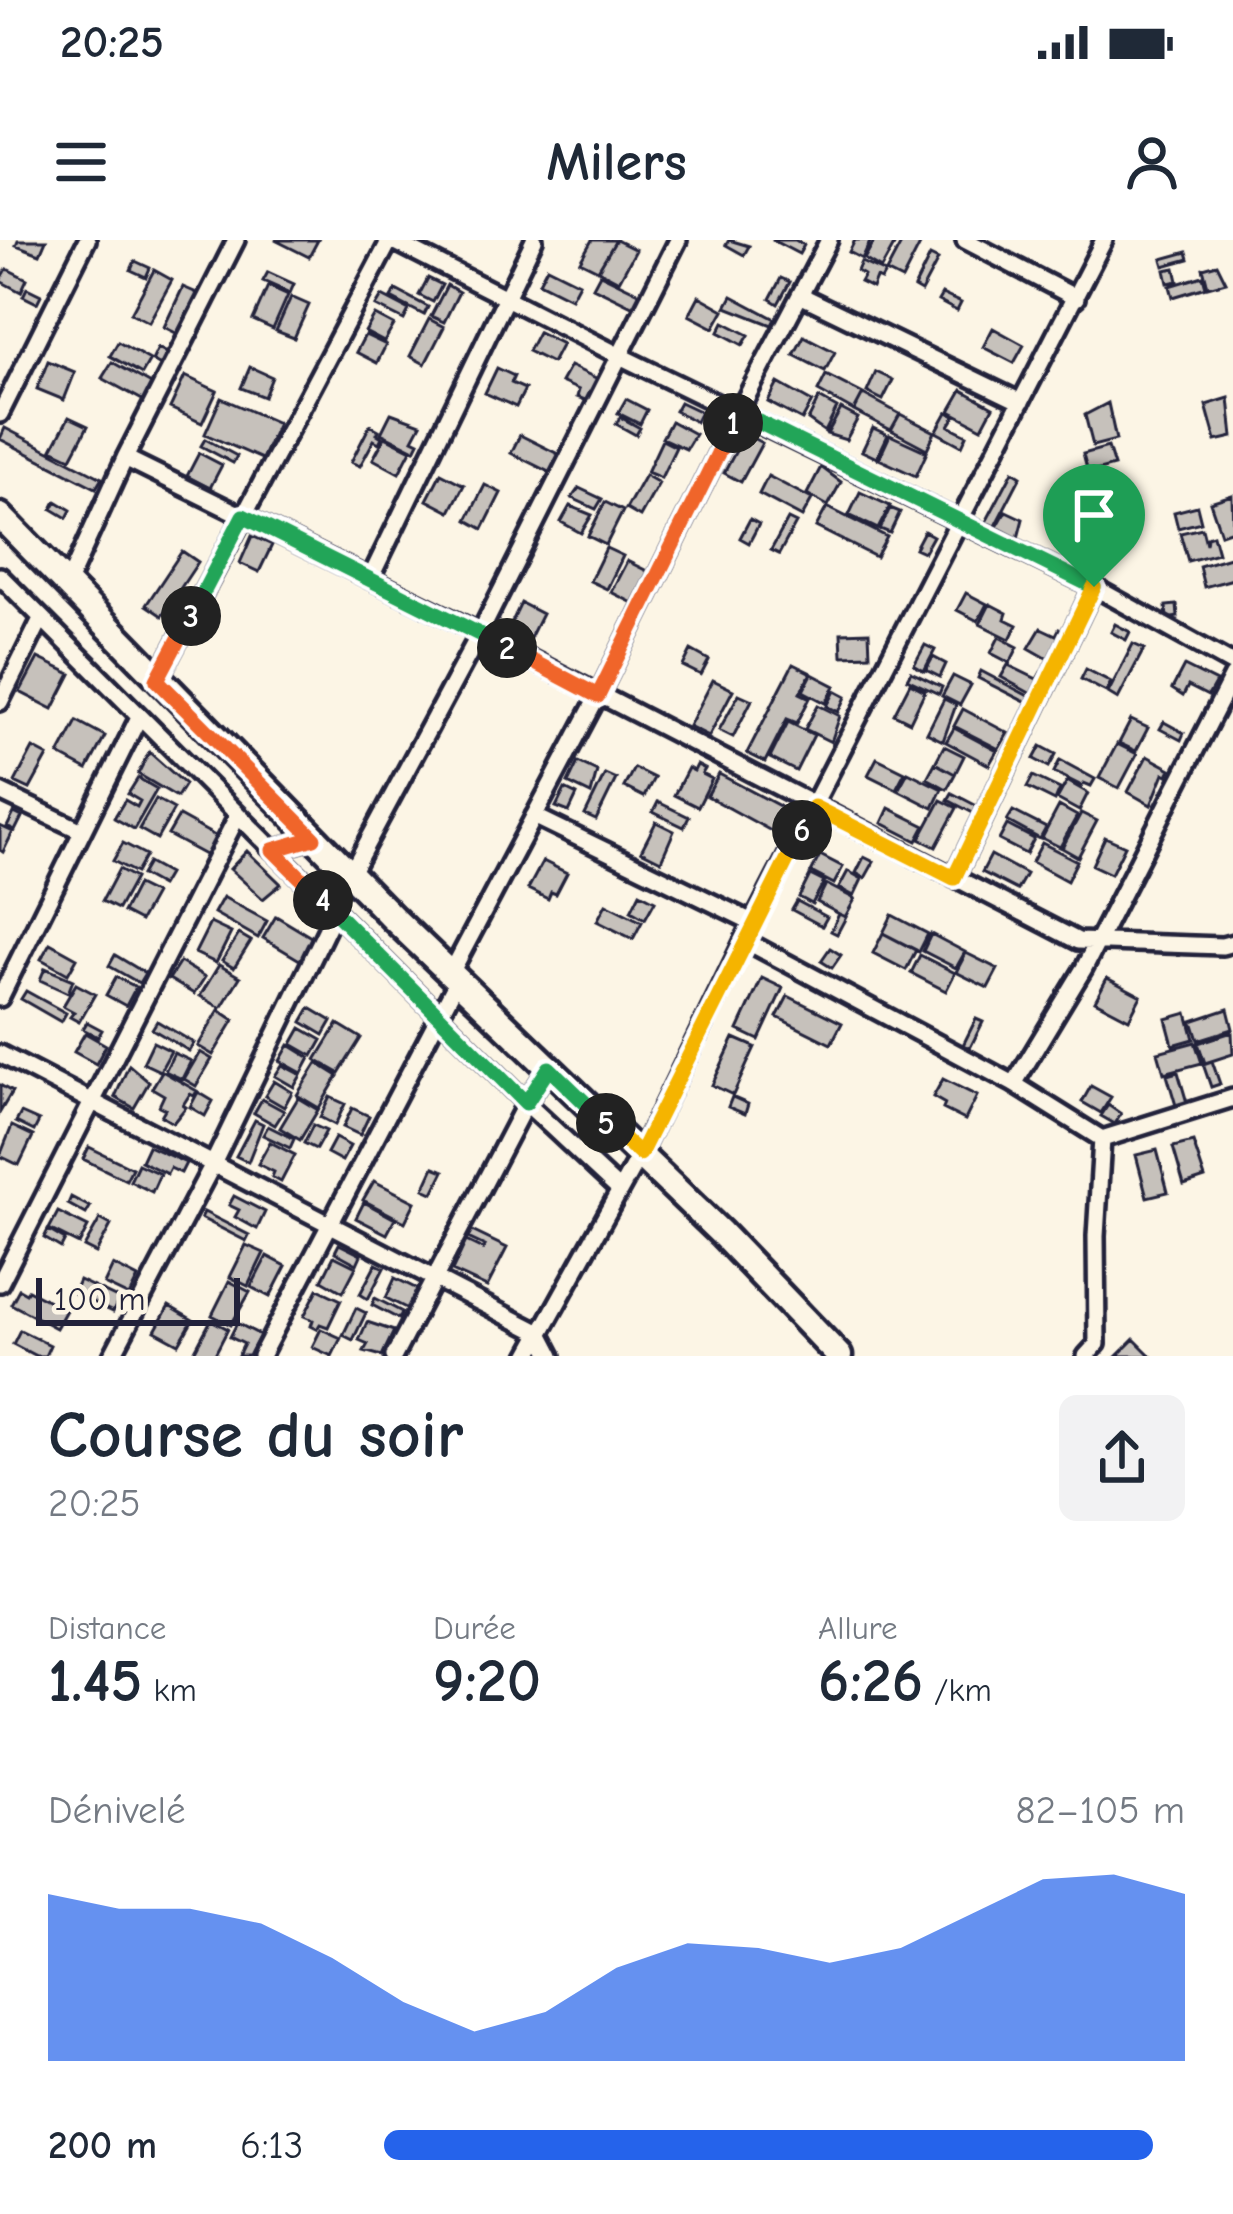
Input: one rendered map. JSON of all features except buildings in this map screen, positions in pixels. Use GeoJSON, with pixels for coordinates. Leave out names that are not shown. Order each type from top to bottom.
{"type":"FeatureCollection","features":[{"type":"Feature","properties":{"kind":"main road"},"geometry":{"type":"LineString","coordinates":[[0,516],[314,838],[640,1154],[838,1356]]}},
{"type":"Feature","properties":{"kind":"street"},"geometry":{"type":"LineString","coordinates":[[0,414],[87,240]]}},
{"type":"Feature","properties":{"kind":"street"},"geometry":{"type":"LineString","coordinates":[[67,585],[125,458],[236,240]]}},
{"type":"Feature","properties":{"kind":"street"},"geometry":{"type":"LineString","coordinates":[[157,680],[391,240],[1094,587],[1233,664]]}},
{"type":"Feature","properties":{"kind":"street"},"geometry":{"type":"LineString","coordinates":[[370,579],[534,240]]}},
{"type":"Feature","properties":{"kind":"street"},"geometry":{"type":"LineString","coordinates":[[351,873],[480,634],[678,240]]}},
{"type":"Feature","properties":{"kind":"street"},"geometry":{"type":"LineString","coordinates":[[261,1356],[441,1018],[454,977],[738,412],[830,240]]}},
{"type":"Feature","properties":{"kind":"street"},"geometry":{"type":"LineString","coordinates":[[965,240],[1076,298]]}},
{"type":"Feature","properties":{"kind":"street"},"geometry":{"type":"LineString","coordinates":[[528,1356],[640,1154],[752,922],[1104,240]]}},
{"type":"Feature","properties":{"kind":"street"},"geometry":{"type":"LineString","coordinates":[[802,296],[1021,403]]}},
{"type":"Feature","properties":{"kind":"street"},"geometry":{"type":"LineString","coordinates":[[125,458],[1078,940],[1233,944]]}},
{"type":"Feature","properties":{"kind":"street"},"geometry":{"type":"LineString","coordinates":[[0,576],[526,1103],[618,1189]]}},
{"type":"Feature","properties":{"kind":"street"},"geometry":{"type":"LineString","coordinates":[[954,878],[1094,587]]}},
{"type":"Feature","properties":{"kind":"street"},"geometry":{"type":"LineString","coordinates":[[0,702],[41,619]]}},
{"type":"Feature","properties":{"kind":"street"},"geometry":{"type":"LineString","coordinates":[[1014,1084],[1098,941],[1233,676]]}},
{"type":"Feature","properties":{"kind":"street"},"geometry":{"type":"LineString","coordinates":[[0,998],[139,717]]}},
{"type":"Feature","properties":{"kind":"street"},"geometry":{"type":"LineString","coordinates":[[0,792],[82,831]]}},
{"type":"Feature","properties":{"kind":"street"},"geometry":{"type":"LineString","coordinates":[[0,1283],[238,815]]}},
{"type":"Feature","properties":{"kind":"street"},"geometry":{"type":"LineString","coordinates":[[535,816],[752,922]]}},
{"type":"Feature","properties":{"kind":"street"},"geometry":{"type":"LineString","coordinates":[[273,850],[314,838]]}},
{"type":"Feature","properties":{"kind":"street"},"geometry":{"type":"LineString","coordinates":[[112,1356],[213,1164],[335,912]]}},
{"type":"Feature","properties":{"kind":"street"},"geometry":{"type":"LineString","coordinates":[[744,940],[1014,1084],[1102,1138],[1233,1098]]}},
{"type":"Feature","properties":{"kind":"street"},"geometry":{"type":"LineString","coordinates":[[0,1054],[540,1333],[552,1356]]}},
{"type":"Feature","properties":{"kind":"street"},"geometry":{"type":"LineString","coordinates":[[394,1356],[526,1103],[549,1068]]}},
{"type":"Feature","properties":{"kind":"street"},"geometry":{"type":"LineString","coordinates":[[1087,1356],[1097,1344],[1096,1236],[1102,1138]]}},
{"type":"Feature","properties":{"kind":"route"},"geometry":{"type":"LineString","coordinates":[[738,412],[1094,587],[954,878],[814,807],[640,1154],[549,1068],[526,1103],[273,850],[314,838],[157,680],[243,516],[598,696],[738,412]]}}]}
